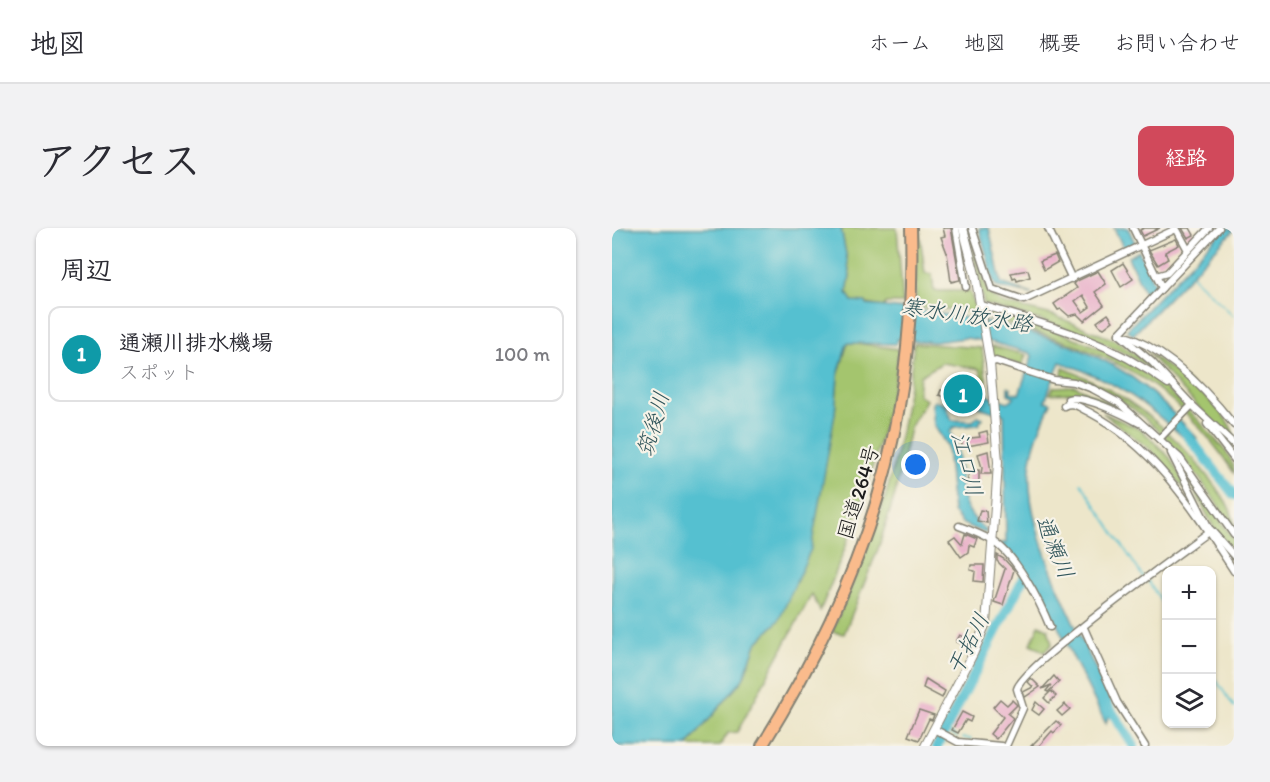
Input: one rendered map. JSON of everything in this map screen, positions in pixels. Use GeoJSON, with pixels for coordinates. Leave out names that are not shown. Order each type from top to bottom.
{"type":"FeatureCollection","features":[{"type":"Feature","properties":{"kind":"highway","name":"国道264号"},"geometry":{"type":"LineString","coordinates":[[762,746],[816,653],[859,556],[884,480],[897,425],[910,342],[911,228]]}},
{"type":"Feature","properties":{"kind":"street"},"geometry":{"type":"LineString","coordinates":[[956,228],[966,287]]}},
{"type":"Feature","properties":{"kind":"street"},"geometry":{"type":"LineString","coordinates":[[925,746],[936,731],[986,623],[993,538],[998,462],[990,360],[982,307],[963,228]]}},
{"type":"Feature","properties":{"kind":"street"},"geometry":{"type":"LineString","coordinates":[[972,228],[989,285],[996,292],[1024,300],[1176,228],[1188,250]]}},
{"type":"Feature","properties":{"kind":"street"},"geometry":{"type":"LineString","coordinates":[[1048,228],[1072,279]]}},
{"type":"Feature","properties":{"kind":"street"},"geometry":{"type":"LineString","coordinates":[[1133,228],[1162,288]]}},
{"type":"Feature","properties":{"kind":"street"},"geometry":{"type":"LineString","coordinates":[[1119,334],[1219,228]]}},
{"type":"Feature","properties":{"kind":"street"},"geometry":{"type":"LineString","coordinates":[[1156,276],[1167,273],[1206,229]]}},
{"type":"Feature","properties":{"kind":"street"},"geometry":{"type":"LineString","coordinates":[[982,307],[1057,327],[1109,347],[1137,362],[1181,394]]}},
{"type":"Feature","properties":{"kind":"street"},"geometry":{"type":"LineString","coordinates":[[1119,334],[1152,362],[1191,406],[1234,444]]}},
{"type":"Feature","properties":{"kind":"street"},"geometry":{"type":"LineString","coordinates":[[1119,334],[1131,338],[1178,367],[1212,397],[1234,425]]}},
{"type":"Feature","properties":{"kind":"street"},"geometry":{"type":"LineString","coordinates":[[990,360],[1054,380],[1074,382],[1119,403],[1180,458],[1209,496],[1234,535]]}},
{"type":"Feature","properties":{"kind":"street"},"geometry":{"type":"LineString","coordinates":[[1149,429],[1104,407],[1074,397],[1068,399],[1066,405],[1109,423],[1143,449],[1209,530],[1234,556]]}},
{"type":"Feature","properties":{"kind":"street"},"geometry":{"type":"LineString","coordinates":[[1160,438],[1191,406]]}},
{"type":"Feature","properties":{"kind":"street"},"geometry":{"type":"LineString","coordinates":[[1202,416],[1234,459]]}},
{"type":"Feature","properties":{"kind":"street"},"geometry":{"type":"LineString","coordinates":[[1170,449],[1209,530],[1234,571]]}},
{"type":"Feature","properties":{"kind":"street"},"geometry":{"type":"LineString","coordinates":[[959,526],[993,538],[1025,577],[1050,627]]}},
{"type":"Feature","properties":{"kind":"street"},"geometry":{"type":"LineString","coordinates":[[1006,746],[1023,708],[1017,695],[1018,683],[1062,642],[1209,530]]}},
{"type":"Feature","properties":{"kind":"street"},"geometry":{"type":"LineString","coordinates":[[1083,628],[1117,702],[1145,746]]}},
{"type":"Feature","properties":{"kind":"street"},"geometry":{"type":"LineString","coordinates":[[936,731],[948,738],[971,745],[984,742],[1001,746]]}},
{"type":"Feature","properties":{"kind":"green space"},"geometry":{"type":"Polygon","coordinates":[[[841,228],[897,228],[903,303],[886,303],[883,307],[852,301],[847,294],[850,275],[841,228]]]}},
{"type":"Feature","properties":{"kind":"green space"},"geometry":{"type":"Polygon","coordinates":[[[915,228],[919,228],[925,273],[932,274],[934,291],[970,291],[976,312],[916,307],[915,228]]]}},
{"type":"Feature","properties":{"kind":"green space"},"geometry":{"type":"Polygon","coordinates":[[[969,235],[988,293],[1002,303],[1053,315],[1114,340],[1148,363],[1158,374],[1118,350],[1096,340],[1053,324],[984,304],[969,235]]]}},
{"type":"Feature","properties":{"kind":"green space"},"geometry":{"type":"Polygon","coordinates":[[[987,310],[1082,341],[1137,368],[1188,409],[1226,452],[1232,462],[1234,473],[1209,439],[1184,411],[1157,388],[1097,354],[1028,329],[989,318],[987,310]]]}},
{"type":"Feature","properties":{"kind":"green space"},"geometry":{"type":"Polygon","coordinates":[[[848,342],[898,349],[898,357],[893,389],[874,463],[830,587],[820,611],[812,594],[737,732],[728,733],[720,746],[687,746],[743,679],[756,644],[779,620],[835,414],[838,376],[848,342]]]}},
{"type":"Feature","properties":{"kind":"green space"},"geometry":{"type":"Polygon","coordinates":[[[914,343],[982,348],[988,393],[985,392],[980,369],[942,363],[920,376],[918,394],[926,400],[910,428],[895,494],[878,549],[844,634],[832,632],[869,542],[888,487],[904,416],[914,343]]]}},
{"type":"Feature","properties":{"kind":"green space"},"geometry":{"type":"Polygon","coordinates":[[[992,346],[1026,355],[1022,365],[993,358],[992,346]]]}},
{"type":"Feature","properties":{"kind":"green space"},"geometry":{"type":"Polygon","coordinates":[[[1147,352],[1185,379],[1213,404],[1224,416],[1234,440],[1205,414],[1147,352]]]}},
{"type":"Feature","properties":{"kind":"green space"},"geometry":{"type":"Polygon","coordinates":[[[1063,368],[1126,399],[1177,441],[1222,495],[1232,514],[1234,529],[1193,469],[1160,432],[1122,402],[1096,388],[1062,375],[1063,368]]]}},
{"type":"Feature","properties":{"kind":"green space"},"geometry":{"type":"Polygon","coordinates":[[[1075,386],[1120,408],[1073,393],[1050,394],[1054,387],[1075,386]]]}},
{"type":"Feature","properties":{"kind":"green space"},"geometry":{"type":"Polygon","coordinates":[[[1103,413],[1142,430],[1170,458],[1195,502],[1152,451],[1103,413]]]}},
{"type":"Feature","properties":{"kind":"green space"},"geometry":{"type":"Polygon","coordinates":[[[1181,464],[1234,540],[1234,552],[1214,528],[1181,464]]]}},
{"type":"Feature","properties":{"kind":"green space"},"geometry":{"type":"Polygon","coordinates":[[[1039,625],[1048,629],[1052,644],[1044,652],[1031,644],[1039,625]]]}},
{"type":"Feature","properties":{"kind":"water","name":"筑後川"},"geometry":{"type":"Polygon","coordinates":[[[612,228],[841,228],[850,275],[847,293],[852,301],[866,302],[866,305],[966,318],[1035,334],[1068,345],[1126,373],[1172,412],[1197,438],[1191,444],[1130,395],[1099,377],[1060,362],[1045,401],[1051,403],[1040,427],[1033,452],[1030,469],[1031,496],[1036,525],[1058,588],[1112,703],[1106,724],[1036,582],[1029,578],[1001,545],[1001,542],[1006,544],[1004,415],[976,406],[980,393],[1008,402],[1015,397],[1008,394],[1008,387],[1011,388],[1010,392],[1019,394],[1032,356],[1030,353],[991,342],[966,338],[935,342],[897,339],[896,344],[847,343],[838,376],[835,414],[811,549],[779,620],[756,644],[743,679],[687,746],[612,746],[612,228]]]}},
{"type":"Feature","properties":{"kind":"water"},"geometry":{"type":"Polygon","coordinates":[[[979,228],[989,228],[1001,283],[1032,294],[997,287],[979,228]]]}},
{"type":"Feature","properties":{"kind":"water"},"geometry":{"type":"Polygon","coordinates":[[[1114,228],[1128,228],[1135,243],[1124,249],[1114,228]]]}},
{"type":"Feature","properties":{"kind":"water"},"geometry":{"type":"Polygon","coordinates":[[[1225,228],[1234,230],[1133,335],[1127,330],[1225,228]]]}},
{"type":"Feature","properties":{"kind":"water"},"geometry":{"type":"Polygon","coordinates":[[[1139,251],[1155,286],[1145,294],[1128,257],[1139,251]]]}},
{"type":"Feature","properties":{"kind":"water"},"geometry":{"type":"Polygon","coordinates":[[[935,401],[946,404],[952,420],[973,421],[978,416],[983,418],[978,425],[954,427],[950,432],[959,459],[963,496],[974,519],[987,531],[985,533],[963,524],[953,512],[947,446],[934,425],[932,404],[935,401]]]}},
{"type":"Feature","properties":{"kind":"building"},"geometry":{"type":"Polygon","coordinates":[[[943,228],[951,228],[960,280],[951,282],[947,253],[941,237],[945,236],[943,228]]]}},
{"type":"Feature","properties":{"kind":"building"},"geometry":{"type":"Polygon","coordinates":[[[1160,228],[1143,236],[1140,230],[1160,228]]]}},
{"type":"Feature","properties":{"kind":"building"},"geometry":{"type":"Polygon","coordinates":[[[1182,228],[1190,228],[1194,235],[1188,238],[1182,228]]]}},
{"type":"Feature","properties":{"kind":"building"},"geometry":{"type":"Polygon","coordinates":[[[1176,239],[1179,245],[1165,252],[1168,259],[1158,265],[1149,250],[1176,239]]]}},
{"type":"Feature","properties":{"kind":"building"},"geometry":{"type":"Polygon","coordinates":[[[1055,255],[1058,262],[1044,270],[1040,261],[1055,255]]]}},
{"type":"Feature","properties":{"kind":"building"},"geometry":{"type":"Polygon","coordinates":[[[1123,263],[1133,279],[1121,287],[1112,270],[1123,263]]]}},
{"type":"Feature","properties":{"kind":"building"},"geometry":{"type":"Polygon","coordinates":[[[1028,270],[1030,277],[1017,281],[1016,278],[1013,279],[1011,273],[1028,270]]]}},
{"type":"Feature","properties":{"kind":"building"},"geometry":{"type":"Polygon","coordinates":[[[1098,271],[1106,284],[1095,292],[1104,305],[1084,321],[1077,314],[1069,316],[1061,309],[1058,310],[1054,304],[1077,288],[1074,284],[1098,271]],[[1083,295],[1075,301],[1083,312],[1090,307],[1083,295]]]}},
{"type":"Feature","properties":{"kind":"building"},"geometry":{"type":"Polygon","coordinates":[[[1108,314],[1113,321],[1104,328],[1097,322],[1108,314]]]}},
{"type":"Feature","properties":{"kind":"building"},"geometry":{"type":"Polygon","coordinates":[[[959,380],[974,385],[967,408],[952,403],[953,399],[939,395],[941,390],[945,391],[948,381],[958,384],[959,380]]]}},
{"type":"Feature","properties":{"kind":"building"},"geometry":{"type":"Polygon","coordinates":[[[987,431],[989,442],[962,447],[962,439],[980,437],[979,433],[987,431]]]}},
{"type":"Feature","properties":{"kind":"building"},"geometry":{"type":"Polygon","coordinates":[[[988,451],[991,474],[981,474],[982,468],[978,454],[988,451]]]}},
{"type":"Feature","properties":{"kind":"building"},"geometry":{"type":"Polygon","coordinates":[[[979,470],[979,485],[967,485],[969,471],[979,470]]]}},
{"type":"Feature","properties":{"kind":"building"},"geometry":{"type":"Polygon","coordinates":[[[980,510],[986,511],[987,523],[977,521],[980,510]]]}},
{"type":"Feature","properties":{"kind":"building"},"geometry":{"type":"Polygon","coordinates":[[[965,534],[977,539],[974,547],[969,545],[968,552],[961,557],[949,540],[955,536],[962,544],[965,534]]]}},
{"type":"Feature","properties":{"kind":"building"},"geometry":{"type":"Polygon","coordinates":[[[997,555],[1014,570],[1003,605],[994,602],[1005,569],[997,561],[997,555]]]}},
{"type":"Feature","properties":{"kind":"building"},"geometry":{"type":"Polygon","coordinates":[[[971,565],[984,565],[983,582],[974,581],[975,571],[970,570],[971,565]]]}},
{"type":"Feature","properties":{"kind":"building"},"geometry":{"type":"Polygon","coordinates":[[[960,635],[972,641],[969,648],[956,642],[960,635]]]}},
{"type":"Feature","properties":{"kind":"building"},"geometry":{"type":"Polygon","coordinates":[[[1054,676],[1059,682],[1048,692],[1046,691],[1051,685],[1042,689],[1054,676]]]}},
{"type":"Feature","properties":{"kind":"building"},"geometry":{"type":"Polygon","coordinates":[[[1031,678],[1040,687],[1025,697],[1023,692],[1033,687],[1028,682],[1031,678]]]}},
{"type":"Feature","properties":{"kind":"building"},"geometry":{"type":"Polygon","coordinates":[[[926,679],[945,691],[942,698],[923,688],[926,679]]]}},
{"type":"Feature","properties":{"kind":"building"},"geometry":{"type":"Polygon","coordinates":[[[1051,691],[1056,696],[1049,703],[1044,698],[1051,691]]]}},
{"type":"Feature","properties":{"kind":"building"},"geometry":{"type":"Polygon","coordinates":[[[1000,699],[1007,705],[1012,700],[1017,705],[1008,714],[1013,718],[996,739],[990,734],[1003,717],[993,707],[1000,699]]]}},
{"type":"Feature","properties":{"kind":"building"},"geometry":{"type":"Polygon","coordinates":[[[1036,702],[1044,709],[1039,715],[1032,710],[1036,702]]]}},
{"type":"Feature","properties":{"kind":"building"},"geometry":{"type":"Polygon","coordinates":[[[1065,704],[1070,709],[1062,716],[1057,711],[1065,704]]]}},
{"type":"Feature","properties":{"kind":"building"},"geometry":{"type":"Polygon","coordinates":[[[919,710],[934,715],[932,720],[929,719],[919,740],[908,736],[919,710]]]}},
{"type":"Feature","properties":{"kind":"building"},"geometry":{"type":"Polygon","coordinates":[[[962,712],[972,717],[970,722],[966,720],[958,733],[952,730],[962,712]]]}},
{"type":"Feature","properties":{"kind":"building"},"geometry":{"type":"Polygon","coordinates":[[[1056,721],[1061,725],[1054,733],[1052,731],[1039,746],[1031,746],[1056,721]]]}},
{"type":"Feature","properties":{"kind":"waterway"},"geometry":{"type":"LineString","coordinates":[[1191,275],[1234,316]]}},
{"type":"Feature","properties":{"kind":"waterway","name":"寒水川放水路"},"geometry":{"type":"LineString","coordinates":[[1184,431],[1234,495]]}},
{"type":"Feature","properties":{"kind":"waterway"},"geometry":{"type":"LineString","coordinates":[[1081,483],[1143,577]]}},
{"type":"Feature","properties":{"kind":"waterway","name":"干拓川"},"geometry":{"type":"LineString","coordinates":[[937,746],[1023,579],[1032,571]]}},
{"type":"Feature","properties":{"kind":"waterway"},"geometry":{"type":"LineString","coordinates":[[1148,581],[1162,603]]}},
{"type":"Feature","properties":{"kind":"waterway"},"geometry":{"type":"LineString","coordinates":[[1216,680],[1234,707]]}},
{"type":"Feature","properties":{"kind":"waterway","name":"通瀬川"},"geometry":{"type":"LineString","coordinates":[[1103,698],[1134,746]]}},
{"type":"Feature","properties":{"kind":"waterway"},"geometry":{"type":"LineString","coordinates":[[946,729],[957,737]]}},
{"type":"Feature","properties":{"kind":"waterway"},"geometry":{"type":"LineString","coordinates":[[963,738],[971,739]]}},
{"type":"Feature","properties":{"kind":"place","name":"通瀬川排水機場"},"geometry":{"type":"Point","coordinates":[963,394]}},
{"type":"Feature","properties":{"kind":"water label","name":"江口川"},"geometry":{"type":"Point","coordinates":[967,464]}}]}
